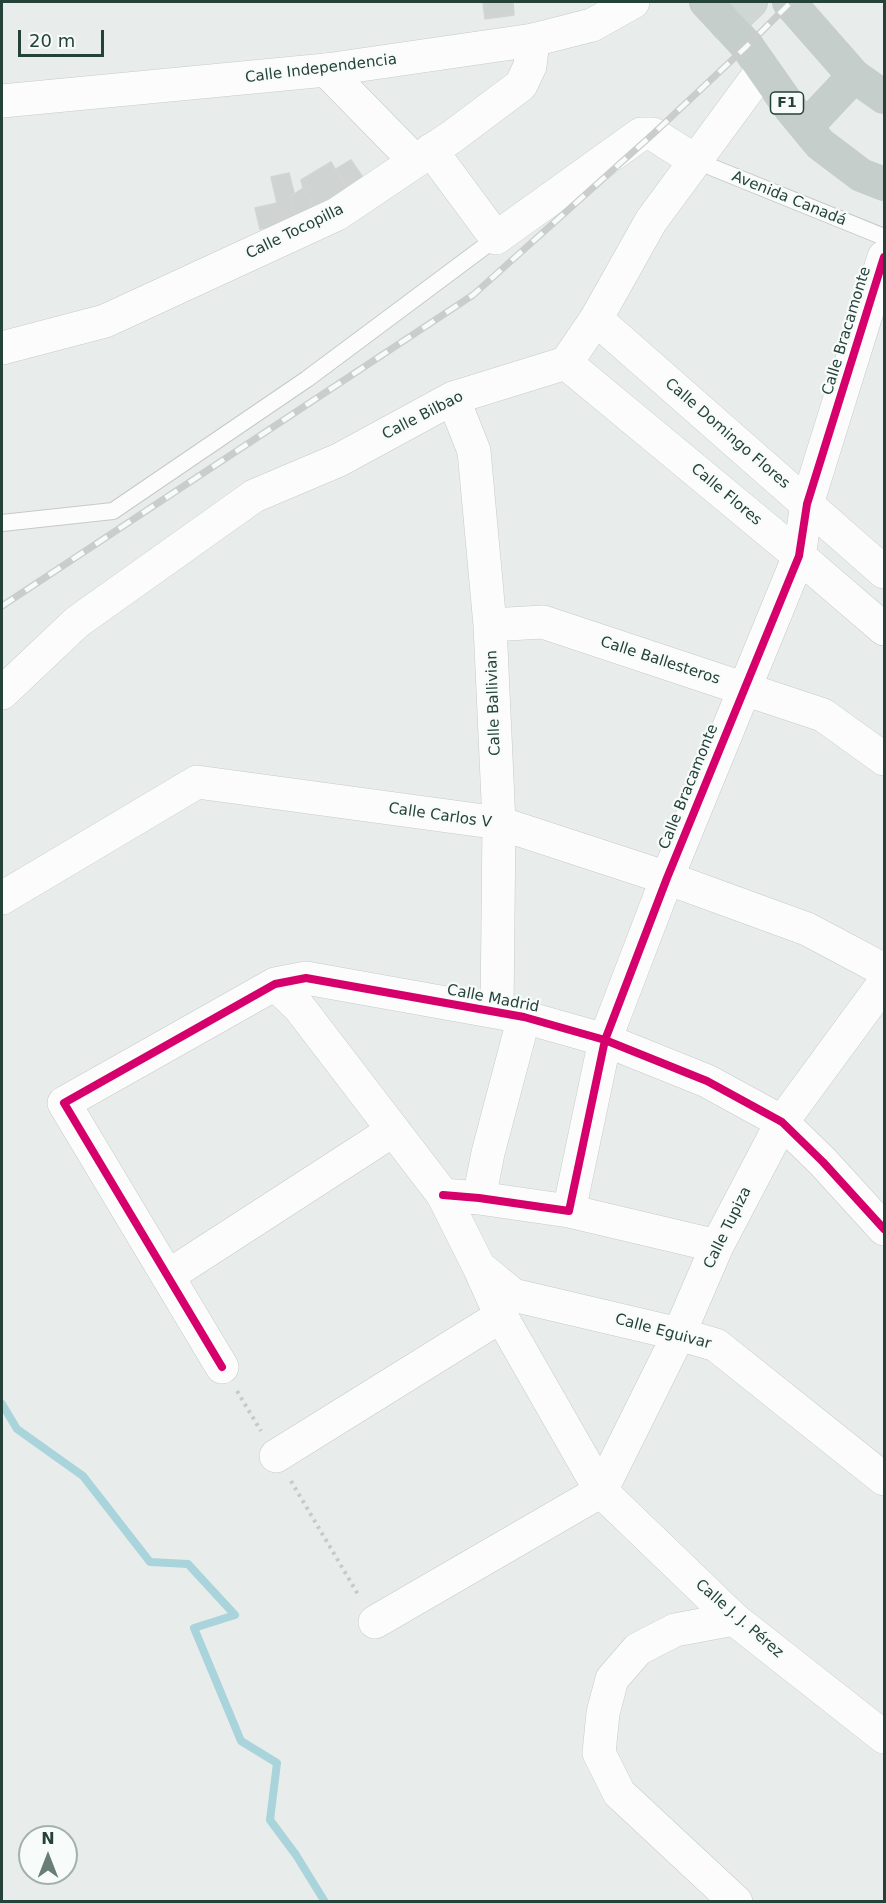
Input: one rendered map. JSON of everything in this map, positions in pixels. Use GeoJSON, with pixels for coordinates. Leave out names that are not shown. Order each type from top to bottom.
{"type":"FeatureCollection","features":[{"type":"Feature","properties":{"kind":"highway"},"geometry":{"type":"LineString","coordinates":[[789,2],[854,76],[885,97]]}},
{"type":"Feature","properties":{"kind":"highway","name":"F1"},"geometry":{"type":"LineString","coordinates":[[717,13],[747,46],[820,144],[861,175],[885,184]]}},
{"type":"Feature","properties":{"kind":"highway"},"geometry":{"type":"LineString","coordinates":[[806,127],[854,76]]}},
{"type":"Feature","properties":{"kind":"main road"},"geometry":{"type":"LineString","coordinates":[[717,13],[751,2]]}},
{"type":"Feature","properties":{"kind":"street","name":"Calle Independencia"},"geometry":{"type":"LineString","coordinates":[[2,101],[326,70],[533,40],[592,25],[633,2]]}},
{"type":"Feature","properties":{"kind":"street","name":"Calle Tocopilla"},"geometry":{"type":"LineString","coordinates":[[2,348],[105,321],[337,214],[423,156],[521,85],[530,66],[533,40]]}},
{"type":"Feature","properties":{"kind":"street"},"geometry":{"type":"LineString","coordinates":[[566,363],[596,319],[651,221],[694,160],[764,69]]}},
{"type":"Feature","properties":{"kind":"street"},"geometry":{"type":"LineString","coordinates":[[326,70],[423,156],[496,238],[641,134],[652,134],[694,160]]}},
{"type":"Feature","properties":{"kind":"street","name":"Calle Bracamonte"},"geometry":{"type":"LineString","coordinates":[[569,1210],[605,1040],[667,878],[800,556],[807,504],[885,257]]}},
{"type":"Feature","properties":{"kind":"street","name":"Calle Domingo Flores"},"geometry":{"type":"LineString","coordinates":[[596,319],[885,572]]}},
{"type":"Feature","properties":{"kind":"street","name":"Calle Bilbao"},"geometry":{"type":"LineString","coordinates":[[2,693],[77,622],[254,496],[339,460],[453,398],[566,363]]}},
{"type":"Feature","properties":{"kind":"street","name":"Calle Flores"},"geometry":{"type":"LineString","coordinates":[[566,363],[885,629]]}},
{"type":"Feature","properties":{"kind":"street","name":"Calle Ballivian"},"geometry":{"type":"LineString","coordinates":[[453,398],[474,451],[490,625],[510,1014],[488,1153],[478,1198]]}},
{"type":"Feature","properties":{"kind":"street","name":"Calle Ballesteros"},"geometry":{"type":"LineString","coordinates":[[490,625],[543,622],[823,715],[885,759]]}},
{"type":"Feature","properties":{"kind":"street","name":"Calle Carlos V"},"geometry":{"type":"LineString","coordinates":[[2,898],[197,782],[499,823],[667,878],[807,928],[885,970]]}},
{"type":"Feature","properties":{"kind":"street","name":"Calle Madrid"},"geometry":{"type":"LineString","coordinates":[[168,1276],[64,1103],[275,984],[306,978],[510,1014],[605,1040],[707,1081],[782,1122],[885,1229]]}},
{"type":"Feature","properties":{"kind":"street","name":"Calle Tupiza"},"geometry":{"type":"LineString","coordinates":[[601,1491],[679,1334],[717,1246],[782,1122],[885,983]]}},
{"type":"Feature","properties":{"kind":"street","name":"Calle J. J. Pérez"},"geometry":{"type":"LineString","coordinates":[[275,984],[299,1008],[442,1195],[501,1316],[601,1491],[734,1619],[885,1737]]}},
{"type":"Feature","properties":{"kind":"street"},"geometry":{"type":"LineString","coordinates":[[222,1366],[168,1276],[392,1131]]}},
{"type":"Feature","properties":{"kind":"street"},"geometry":{"type":"LineString","coordinates":[[442,1195],[569,1210],[717,1246]]}},
{"type":"Feature","properties":{"kind":"street","name":"Calle Eguivar"},"geometry":{"type":"LineString","coordinates":[[479,1267],[513,1295],[679,1334],[716,1345],[885,1479]]}},
{"type":"Feature","properties":{"kind":"street"},"geometry":{"type":"LineString","coordinates":[[276,1456],[501,1316]]}},
{"type":"Feature","properties":{"kind":"street"},"geometry":{"type":"LineString","coordinates":[[375,1622],[601,1491]]}},
{"type":"Feature","properties":{"kind":"street"},"geometry":{"type":"LineString","coordinates":[[734,1619],[675,1630],[638,1649],[612,1678],[603,1713],[599,1753],[619,1793],[736,1902]]}},
{"type":"Feature","properties":{"kind":"lane","name":"Avenida Canadá"},"geometry":{"type":"LineString","coordinates":[[694,160],[885,237]]}},
{"type":"Feature","properties":{"kind":"lane"},"geometry":{"type":"LineString","coordinates":[[2,523],[113,512],[307,379],[496,238]]}},
{"type":"Feature","properties":{"kind":"path"},"geometry":{"type":"LineString","coordinates":[[222,1366],[375,1622]]}},
{"type":"Feature","properties":{"kind":"building"},"geometry":{"type":"Polygon","coordinates":[[[483,2],[513,2],[514,15],[485,19],[483,2]]]}},
{"type":"Feature","properties":{"kind":"building"},"geometry":{"type":"Polygon","coordinates":[[[351,160],[364,179],[347,189],[336,169],[351,160]]]}},
{"type":"Feature","properties":{"kind":"building"},"geometry":{"type":"Polygon","coordinates":[[[331,162],[347,189],[315,207],[303,188],[301,180],[331,162]]]}},
{"type":"Feature","properties":{"kind":"building"},"geometry":{"type":"Polygon","coordinates":[[[289,173],[294,193],[290,197],[296,221],[260,229],[255,208],[277,203],[271,177],[289,173]]]}},
{"type":"Feature","properties":{"kind":"building"},"geometry":{"type":"Polygon","coordinates":[[[303,188],[315,207],[296,221],[290,197],[303,188]]]}},
{"type":"Feature","properties":{"kind":"waterway"},"geometry":{"type":"LineString","coordinates":[[2,1404],[17,1429],[83,1476],[150,1562],[188,1564],[235,1615],[194,1628],[241,1741],[277,1763],[270,1820],[296,1855],[325,1902]]}},
{"type":"Feature","properties":{"kind":"railway"},"geometry":{"type":"LineString","coordinates":[[2,606],[473,295],[653,134],[791,2]]}},
{"type":"Feature","properties":{"kind":"cycle path"},"geometry":{"type":"LineString","coordinates":[[443,1195],[569,1211],[605,1040],[667,878],[799,556],[807,504],[884,257]]}},
{"type":"Feature","properties":{"kind":"cycle path"},"geometry":{"type":"LineString","coordinates":[[222,1367],[64,1103],[275,984],[306,978],[524,1017],[605,1040],[707,1081],[782,1122],[823,1162],[884,1229]]}}]}
